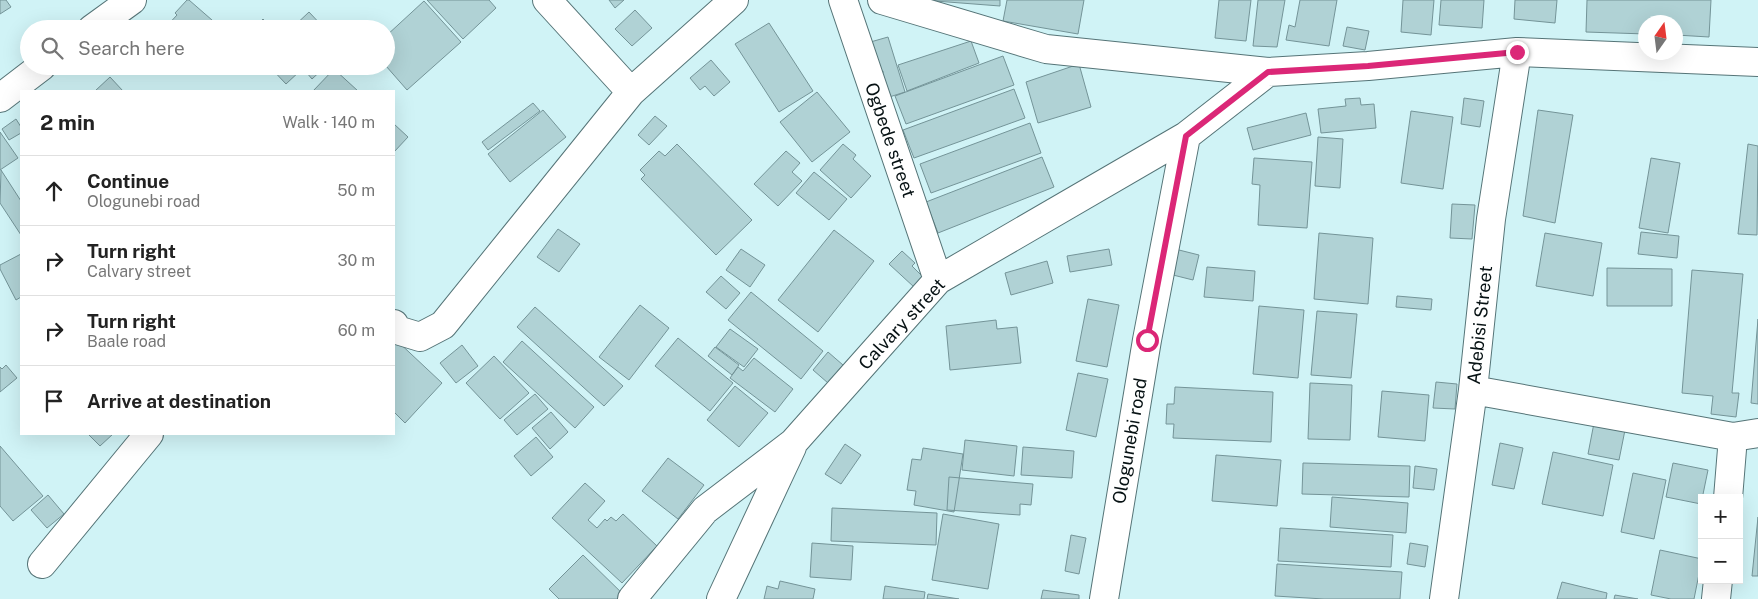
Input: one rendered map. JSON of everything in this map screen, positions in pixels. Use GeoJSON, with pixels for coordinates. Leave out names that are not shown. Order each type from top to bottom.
{"type":"FeatureCollection","features":[{"type":"Feature","properties":{"kind":"street"},"geometry":{"type":"LineString","coordinates":[[547,0],[632,92]]}},
{"type":"Feature","properties":{"kind":"street"},"geometry":{"type":"LineString","coordinates":[[395,326],[398,330],[420,337],[444,325],[632,92],[734,0]]}},
{"type":"Feature","properties":{"kind":"street","name":"Ogbede street"},"geometry":{"type":"LineString","coordinates":[[843,0],[938,280]]}},
{"type":"Feature","properties":{"kind":"street"},"geometry":{"type":"LineString","coordinates":[[882,0],[1046,48],[1268,72],[1368,66],[1517,52],[1758,62]]}},
{"type":"Feature","properties":{"kind":"street","name":"Adebisi Street"},"geometry":{"type":"LineString","coordinates":[[1444,599],[1473,390],[1491,219],[1517,52]]}},
{"type":"Feature","properties":{"kind":"street","name":"Calvary street"},"geometry":{"type":"LineString","coordinates":[[632,599],[705,510],[794,443],[938,280],[1186,136],[1268,72]]}},
{"type":"Feature","properties":{"kind":"street"},"geometry":{"type":"LineString","coordinates":[[0,98],[30,75]]}},
{"type":"Feature","properties":{"kind":"street","name":"Ologunebi road"},"geometry":{"type":"LineString","coordinates":[[1104,599],[1147,340],[1186,136]]}},
{"type":"Feature","properties":{"kind":"street"},"geometry":{"type":"LineString","coordinates":[[1473,390],[1746,435],[1729,494]]}},
{"type":"Feature","properties":{"kind":"street"},"geometry":{"type":"LineString","coordinates":[[42,564],[148,435]]}},
{"type":"Feature","properties":{"kind":"street"},"geometry":{"type":"LineString","coordinates":[[722,599],[794,443]]}},
{"type":"Feature","properties":{"kind":"street"},"geometry":{"type":"LineString","coordinates":[[1716,599],[1718,584]]}},
{"type":"Feature","properties":{"kind":"building"},"geometry":{"type":"Polygon","coordinates":[[[0,0],[6,0],[11,7],[0,14],[0,0]]]}},
{"type":"Feature","properties":{"kind":"building"},"geometry":{"type":"Polygon","coordinates":[[[189,0],[212,20],[172,20],[177,15],[175,13],[189,0]]]}},
{"type":"Feature","properties":{"kind":"building"},"geometry":{"type":"Polygon","coordinates":[[[427,0],[489,0],[496,8],[463,39],[427,0]]]}},
{"type":"Feature","properties":{"kind":"building"},"geometry":{"type":"Polygon","coordinates":[[[609,0],[624,0],[615,8],[609,0]]]}},
{"type":"Feature","properties":{"kind":"building"},"geometry":{"type":"Polygon","coordinates":[[[1000,0],[1000,6],[935,1],[1000,0]]]}},
{"type":"Feature","properties":{"kind":"building"},"geometry":{"type":"Polygon","coordinates":[[[1007,0],[1084,0],[1078,34],[1003,21],[1007,0]]]}},
{"type":"Feature","properties":{"kind":"building"},"geometry":{"type":"Polygon","coordinates":[[[1219,0],[1251,0],[1246,41],[1215,38],[1219,0]]]}},
{"type":"Feature","properties":{"kind":"building"},"geometry":{"type":"Polygon","coordinates":[[[1258,0],[1285,0],[1277,47],[1253,46],[1258,0]]]}},
{"type":"Feature","properties":{"kind":"building"},"geometry":{"type":"Polygon","coordinates":[[[1300,0],[1337,0],[1329,46],[1286,40],[1289,25],[1295,27],[1300,0]]]}},
{"type":"Feature","properties":{"kind":"building"},"geometry":{"type":"Polygon","coordinates":[[[1403,0],[1434,0],[1431,35],[1401,32],[1403,0]]]}},
{"type":"Feature","properties":{"kind":"building"},"geometry":{"type":"Polygon","coordinates":[[[1441,0],[1484,0],[1482,28],[1439,25],[1441,0]]]}},
{"type":"Feature","properties":{"kind":"building"},"geometry":{"type":"Polygon","coordinates":[[[1515,0],[1557,0],[1555,23],[1514,19],[1515,0]]]}},
{"type":"Feature","properties":{"kind":"building"},"geometry":{"type":"Polygon","coordinates":[[[1587,0],[1711,0],[1709,37],[1683,35],[1683,15],[1638,15],[1638,34],[1586,32],[1587,0]]]}},
{"type":"Feature","properties":{"kind":"building"},"geometry":{"type":"Polygon","coordinates":[[[424,1],[461,42],[407,90],[394,75],[395,28],[424,1]]]}},
{"type":"Feature","properties":{"kind":"building"},"geometry":{"type":"Polygon","coordinates":[[[635,10],[652,28],[632,46],[615,29],[635,10]]]}},
{"type":"Feature","properties":{"kind":"building"},"geometry":{"type":"Polygon","coordinates":[[[309,12],[317,20],[301,20],[309,12]]]}},
{"type":"Feature","properties":{"kind":"building"},"geometry":{"type":"Polygon","coordinates":[[[769,23],[813,91],[779,112],[735,44],[769,23]]]}},
{"type":"Feature","properties":{"kind":"building"},"geometry":{"type":"Polygon","coordinates":[[[1347,27],[1369,31],[1365,50],[1343,46],[1347,27]]]}},
{"type":"Feature","properties":{"kind":"building"},"geometry":{"type":"Polygon","coordinates":[[[888,37],[905,92],[883,99],[876,75],[883,73],[883,71],[876,73],[867,43],[888,37]]]}},
{"type":"Feature","properties":{"kind":"building"},"geometry":{"type":"Polygon","coordinates":[[[971,41],[979,63],[907,91],[898,65],[971,41]]]}},
{"type":"Feature","properties":{"kind":"building"},"geometry":{"type":"Polygon","coordinates":[[[1003,56],[1014,85],[906,124],[895,96],[1003,56]]]}},
{"type":"Feature","properties":{"kind":"building"},"geometry":{"type":"Polygon","coordinates":[[[711,60],[730,82],[714,96],[705,86],[700,90],[690,78],[711,60]]]}},
{"type":"Feature","properties":{"kind":"building"},"geometry":{"type":"Polygon","coordinates":[[[1079,64],[1091,107],[1038,123],[1026,82],[1079,64]]]}},
{"type":"Feature","properties":{"kind":"building"},"geometry":{"type":"Polygon","coordinates":[[[278,75],[296,75],[286,84],[278,75]]]}},
{"type":"Feature","properties":{"kind":"building"},"geometry":{"type":"Polygon","coordinates":[[[328,75],[341,75],[357,90],[314,90],[328,75]]]}},
{"type":"Feature","properties":{"kind":"building"},"geometry":{"type":"Polygon","coordinates":[[[110,77],[122,90],[96,90],[110,77]]]}},
{"type":"Feature","properties":{"kind":"building"},"geometry":{"type":"Polygon","coordinates":[[[1014,89],[1025,118],[914,158],[903,130],[1014,89]]]}},
{"type":"Feature","properties":{"kind":"building"},"geometry":{"type":"Polygon","coordinates":[[[817,92],[850,132],[812,162],[780,122],[817,92]]]}},
{"type":"Feature","properties":{"kind":"building"},"geometry":{"type":"Polygon","coordinates":[[[1360,98],[1361,105],[1374,104],[1376,128],[1321,133],[1318,109],[1346,106],[1345,99],[1360,98]]]}},
{"type":"Feature","properties":{"kind":"building"},"geometry":{"type":"Polygon","coordinates":[[[1464,98],[1484,101],[1480,127],[1461,124],[1464,98]]]}},
{"type":"Feature","properties":{"kind":"building"},"geometry":{"type":"Polygon","coordinates":[[[533,103],[540,111],[488,150],[482,142],[533,103]]]}},
{"type":"Feature","properties":{"kind":"building"},"geometry":{"type":"Polygon","coordinates":[[[543,110],[566,137],[510,182],[488,154],[543,110]]]}},
{"type":"Feature","properties":{"kind":"building"},"geometry":{"type":"Polygon","coordinates":[[[1538,110],[1573,115],[1555,223],[1523,216],[1538,110]]]}},
{"type":"Feature","properties":{"kind":"building"},"geometry":{"type":"Polygon","coordinates":[[[1411,111],[1453,117],[1443,189],[1401,183],[1411,111]]]}},
{"type":"Feature","properties":{"kind":"building"},"geometry":{"type":"Polygon","coordinates":[[[1306,113],[1311,135],[1253,150],[1247,128],[1306,113]]]}},
{"type":"Feature","properties":{"kind":"building"},"geometry":{"type":"Polygon","coordinates":[[[655,116],[667,126],[649,145],[638,135],[655,116]]]}},
{"type":"Feature","properties":{"kind":"building"},"geometry":{"type":"Polygon","coordinates":[[[16,119],[20,125],[20,134],[9,140],[2,129],[16,119]]]}},
{"type":"Feature","properties":{"kind":"building"},"geometry":{"type":"Polygon","coordinates":[[[1030,123],[1041,153],[931,193],[920,164],[1030,123]]]}},
{"type":"Feature","properties":{"kind":"building"},"geometry":{"type":"Polygon","coordinates":[[[395,125],[408,137],[395,151],[395,125]]]}},
{"type":"Feature","properties":{"kind":"building"},"geometry":{"type":"Polygon","coordinates":[[[0,132],[18,158],[0,170],[0,132]]]}},
{"type":"Feature","properties":{"kind":"building"},"geometry":{"type":"Polygon","coordinates":[[[1318,137],[1343,139],[1340,188],[1315,186],[1318,137]]]}},
{"type":"Feature","properties":{"kind":"building"},"geometry":{"type":"Polygon","coordinates":[[[677,144],[752,220],[716,255],[641,179],[645,175],[640,170],[659,151],[665,156],[677,144]]]}},
{"type":"Feature","properties":{"kind":"building"},"geometry":{"type":"Polygon","coordinates":[[[843,144],[856,155],[853,159],[871,176],[851,198],[820,170],[843,144]]]}},
{"type":"Feature","properties":{"kind":"building"},"geometry":{"type":"Polygon","coordinates":[[[1748,144],[1758,146],[1757,235],[1738,234],[1748,144]]]}},
{"type":"Feature","properties":{"kind":"building"},"geometry":{"type":"Polygon","coordinates":[[[786,151],[800,163],[792,172],[802,181],[778,206],[754,184],[786,151]]]}},
{"type":"Feature","properties":{"kind":"building"},"geometry":{"type":"Polygon","coordinates":[[[1042,157],[1054,187],[938,233],[926,202],[1042,157]]]}},
{"type":"Feature","properties":{"kind":"building"},"geometry":{"type":"Polygon","coordinates":[[[1254,158],[1312,162],[1307,228],[1258,225],[1260,185],[1252,184],[1254,158]]]}},
{"type":"Feature","properties":{"kind":"building"},"geometry":{"type":"Polygon","coordinates":[[[1651,158],[1680,163],[1668,233],[1639,228],[1651,158]]]}},
{"type":"Feature","properties":{"kind":"building"},"geometry":{"type":"Polygon","coordinates":[[[1,170],[20,199],[20,233],[0,203],[1,170]]]}},
{"type":"Feature","properties":{"kind":"building"},"geometry":{"type":"Polygon","coordinates":[[[814,172],[847,199],[829,220],[796,193],[814,172]]]}},
{"type":"Feature","properties":{"kind":"building"},"geometry":{"type":"Polygon","coordinates":[[[1452,204],[1475,205],[1472,239],[1450,238],[1452,204]]]}},
{"type":"Feature","properties":{"kind":"building"},"geometry":{"type":"Polygon","coordinates":[[[558,229],[580,244],[559,272],[537,257],[558,229]]]}},
{"type":"Feature","properties":{"kind":"building"},"geometry":{"type":"Polygon","coordinates":[[[834,230],[874,261],[818,332],[778,300],[834,230]]]}},
{"type":"Feature","properties":{"kind":"building"},"geometry":{"type":"Polygon","coordinates":[[[1641,232],[1679,236],[1677,258],[1638,254],[1641,232]]]}},
{"type":"Feature","properties":{"kind":"building"},"geometry":{"type":"Polygon","coordinates":[[[1319,233],[1373,238],[1368,304],[1314,299],[1319,233]]]}},
{"type":"Feature","properties":{"kind":"building"},"geometry":{"type":"Polygon","coordinates":[[[1545,233],[1602,243],[1593,296],[1536,286],[1545,233]]]}},
{"type":"Feature","properties":{"kind":"building"},"geometry":{"type":"Polygon","coordinates":[[[741,249],[765,265],[750,287],[726,270],[741,249]]]}},
{"type":"Feature","properties":{"kind":"building"},"geometry":{"type":"Polygon","coordinates":[[[1109,249],[1112,265],[1070,272],[1067,256],[1109,249]]]}},
{"type":"Feature","properties":{"kind":"building"},"geometry":{"type":"Polygon","coordinates":[[[1175,249],[1199,255],[1193,280],[1169,274],[1175,249]]]}},
{"type":"Feature","properties":{"kind":"building"},"geometry":{"type":"Polygon","coordinates":[[[902,251],[915,263],[912,266],[924,278],[914,287],[889,264],[902,251]]]}},
{"type":"Feature","properties":{"kind":"building"},"geometry":{"type":"Polygon","coordinates":[[[20,255],[20,298],[16,300],[0,269],[0,265],[20,255]]]}},
{"type":"Feature","properties":{"kind":"building"},"geometry":{"type":"Polygon","coordinates":[[[1047,261],[1053,283],[1011,295],[1005,273],[1047,261]]]}},
{"type":"Feature","properties":{"kind":"building"},"geometry":{"type":"Polygon","coordinates":[[[1207,267],[1255,271],[1253,301],[1204,297],[1207,267]]]}},
{"type":"Feature","properties":{"kind":"building"},"geometry":{"type":"Polygon","coordinates":[[[1607,268],[1672,269],[1672,306],[1607,306],[1607,268]]]}},
{"type":"Feature","properties":{"kind":"building"},"geometry":{"type":"Polygon","coordinates":[[[1692,270],[1743,274],[1732,393],[1739,393],[1736,417],[1711,414],[1713,396],[1682,393],[1692,270]]]}},
{"type":"Feature","properties":{"kind":"building"},"geometry":{"type":"Polygon","coordinates":[[[721,276],[740,293],[726,309],[706,292],[721,276]]]}},
{"type":"Feature","properties":{"kind":"building"},"geometry":{"type":"Polygon","coordinates":[[[751,292],[823,351],[801,379],[728,320],[751,292]]]}},
{"type":"Feature","properties":{"kind":"building"},"geometry":{"type":"Polygon","coordinates":[[[1397,296],[1432,299],[1431,310],[1396,307],[1397,296]]]}},
{"type":"Feature","properties":{"kind":"building"},"geometry":{"type":"Polygon","coordinates":[[[1088,299],[1119,305],[1107,367],[1076,361],[1088,299]]]}},
{"type":"Feature","properties":{"kind":"building"},"geometry":{"type":"Polygon","coordinates":[[[640,305],[669,328],[629,380],[599,357],[640,305]]]}},
{"type":"Feature","properties":{"kind":"building"},"geometry":{"type":"Polygon","coordinates":[[[1259,306],[1304,310],[1298,378],[1253,374],[1259,306]]]}},
{"type":"Feature","properties":{"kind":"building"},"geometry":{"type":"Polygon","coordinates":[[[535,307],[623,386],[604,406],[517,327],[535,307]]]}},
{"type":"Feature","properties":{"kind":"building"},"geometry":{"type":"Polygon","coordinates":[[[1317,311],[1357,314],[1351,378],[1311,375],[1317,311]]]}},
{"type":"Feature","properties":{"kind":"building"},"geometry":{"type":"Polygon","coordinates":[[[1758,319],[1758,404],[1751,403],[1758,319]]]}},
{"type":"Feature","properties":{"kind":"building"},"geometry":{"type":"Polygon","coordinates":[[[996,320],[997,329],[1017,327],[1021,363],[950,370],[946,326],[996,320]]]}},
{"type":"Feature","properties":{"kind":"building"},"geometry":{"type":"Polygon","coordinates":[[[730,329],[758,349],[744,367],[716,347],[730,329]]]}},
{"type":"Feature","properties":{"kind":"building"},"geometry":{"type":"Polygon","coordinates":[[[678,338],[733,383],[710,411],[655,366],[678,338]]]}},
{"type":"Feature","properties":{"kind":"building"},"geometry":{"type":"Polygon","coordinates":[[[395,339],[442,383],[405,423],[395,413],[395,339]]]}},
{"type":"Feature","properties":{"kind":"building"},"geometry":{"type":"Polygon","coordinates":[[[522,341],[594,407],[575,428],[503,362],[522,341]]]}},
{"type":"Feature","properties":{"kind":"building"},"geometry":{"type":"Polygon","coordinates":[[[462,345],[478,366],[456,383],[440,363],[462,345]]]}},
{"type":"Feature","properties":{"kind":"building"},"geometry":{"type":"Polygon","coordinates":[[[715,347],[739,365],[732,375],[708,356],[715,347]]]}},
{"type":"Feature","properties":{"kind":"building"},"geometry":{"type":"Polygon","coordinates":[[[828,352],[843,365],[828,383],[813,370],[828,352]]]}},
{"type":"Feature","properties":{"kind":"building"},"geometry":{"type":"Polygon","coordinates":[[[494,356],[529,393],[500,419],[466,383],[494,356]]]}},
{"type":"Feature","properties":{"kind":"building"},"geometry":{"type":"Polygon","coordinates":[[[754,358],[793,389],[775,412],[730,378],[738,367],[743,371],[754,358]]]}},
{"type":"Feature","properties":{"kind":"building"},"geometry":{"type":"Polygon","coordinates":[[[6,365],[17,378],[0,392],[0,367],[2,369],[6,365]]]}},
{"type":"Feature","properties":{"kind":"building"},"geometry":{"type":"Polygon","coordinates":[[[1078,373],[1108,379],[1096,437],[1066,430],[1078,373]]]}},
{"type":"Feature","properties":{"kind":"building"},"geometry":{"type":"Polygon","coordinates":[[[1436,382],[1457,384],[1455,409],[1433,408],[1436,382]]]}},
{"type":"Feature","properties":{"kind":"building"},"geometry":{"type":"Polygon","coordinates":[[[1310,383],[1352,385],[1350,440],[1308,439],[1310,383]]]}},
{"type":"Feature","properties":{"kind":"building"},"geometry":{"type":"Polygon","coordinates":[[[735,386],[768,413],[739,447],[707,420],[735,386]]]}},
{"type":"Feature","properties":{"kind":"building"},"geometry":{"type":"Polygon","coordinates":[[[1175,387],[1273,392],[1271,442],[1173,438],[1174,424],[1166,424],[1167,404],[1174,404],[1175,387]]]}},
{"type":"Feature","properties":{"kind":"building"},"geometry":{"type":"Polygon","coordinates":[[[1382,391],[1429,395],[1425,441],[1378,437],[1382,391]]]}},
{"type":"Feature","properties":{"kind":"building"},"geometry":{"type":"Polygon","coordinates":[[[535,394],[548,409],[517,435],[504,420],[535,394]]]}},
{"type":"Feature","properties":{"kind":"building"},"geometry":{"type":"Polygon","coordinates":[[[551,412],[568,432],[550,449],[532,428],[551,412]]]}},
{"type":"Feature","properties":{"kind":"building"},"geometry":{"type":"Polygon","coordinates":[[[1594,423],[1625,430],[1619,460],[1588,454],[1594,423]]]}},
{"type":"Feature","properties":{"kind":"building"},"geometry":{"type":"Polygon","coordinates":[[[89,435],[112,435],[100,446],[89,435]]]}},
{"type":"Feature","properties":{"kind":"building"},"geometry":{"type":"Polygon","coordinates":[[[536,437],[553,457],[531,476],[514,456],[536,437]]]}},
{"type":"Feature","properties":{"kind":"building"},"geometry":{"type":"Polygon","coordinates":[[[965,440],[1017,446],[1014,476],[962,470],[965,440]]]}},
{"type":"Feature","properties":{"kind":"building"},"geometry":{"type":"Polygon","coordinates":[[[1500,443],[1523,448],[1514,489],[1492,485],[1500,443]]]}},
{"type":"Feature","properties":{"kind":"building"},"geometry":{"type":"Polygon","coordinates":[[[845,444],[861,455],[841,484],[825,474],[845,444]]]}},
{"type":"Feature","properties":{"kind":"building"},"geometry":{"type":"Polygon","coordinates":[[[0,446],[43,496],[13,521],[0,506],[0,446]]]}},
{"type":"Feature","properties":{"kind":"building"},"geometry":{"type":"Polygon","coordinates":[[[1023,447],[1074,451],[1072,478],[1021,475],[1023,447]]]}},
{"type":"Feature","properties":{"kind":"building"},"geometry":{"type":"Polygon","coordinates":[[[923,448],[963,454],[954,512],[914,505],[916,491],[907,490],[912,459],[921,460],[923,448]]]}},
{"type":"Feature","properties":{"kind":"building"},"geometry":{"type":"Polygon","coordinates":[[[1553,452],[1613,465],[1603,516],[1542,504],[1553,452]]]}},
{"type":"Feature","properties":{"kind":"building"},"geometry":{"type":"Polygon","coordinates":[[[1216,455],[1281,460],[1277,506],[1212,501],[1216,455]]]}},
{"type":"Feature","properties":{"kind":"building"},"geometry":{"type":"Polygon","coordinates":[[[668,458],[704,485],[678,519],[642,491],[668,458]]]}},
{"type":"Feature","properties":{"kind":"building"},"geometry":{"type":"Polygon","coordinates":[[[1303,463],[1410,466],[1409,497],[1302,494],[1303,463]]]}},
{"type":"Feature","properties":{"kind":"building"},"geometry":{"type":"Polygon","coordinates":[[[1673,463],[1708,470],[1703,494],[1698,494],[1698,503],[1666,497],[1673,463]]]}},
{"type":"Feature","properties":{"kind":"building"},"geometry":{"type":"Polygon","coordinates":[[[1415,466],[1437,469],[1434,490],[1413,488],[1415,466]]]}},
{"type":"Feature","properties":{"kind":"building"},"geometry":{"type":"Polygon","coordinates":[[[1633,473],[1666,480],[1654,539],[1621,532],[1633,473]]]}},
{"type":"Feature","properties":{"kind":"building"},"geometry":{"type":"Polygon","coordinates":[[[949,477],[1033,484],[1031,505],[1020,504],[1020,515],[947,510],[949,477]]]}},
{"type":"Feature","properties":{"kind":"building"},"geometry":{"type":"Polygon","coordinates":[[[585,483],[605,501],[588,520],[597,528],[605,519],[607,521],[611,517],[616,521],[623,514],[657,546],[622,583],[552,518],[585,483]]]}},
{"type":"Feature","properties":{"kind":"building"},"geometry":{"type":"Polygon","coordinates":[[[48,495],[64,514],[47,528],[31,510],[48,495]]]}},
{"type":"Feature","properties":{"kind":"building"},"geometry":{"type":"Polygon","coordinates":[[[1332,497],[1408,503],[1406,533],[1330,527],[1332,497]]]}},
{"type":"Feature","properties":{"kind":"building"},"geometry":{"type":"Polygon","coordinates":[[[832,508],[937,513],[936,545],[831,541],[832,508]]]}},
{"type":"Feature","properties":{"kind":"building"},"geometry":{"type":"Polygon","coordinates":[[[943,514],[999,524],[988,589],[932,580],[943,514]]]}},
{"type":"Feature","properties":{"kind":"building"},"geometry":{"type":"Polygon","coordinates":[[[1758,517],[1758,576],[1752,576],[1758,517]]]}},
{"type":"Feature","properties":{"kind":"building"},"geometry":{"type":"Polygon","coordinates":[[[1280,528],[1393,535],[1391,567],[1278,561],[1280,528]]]}},
{"type":"Feature","properties":{"kind":"building"},"geometry":{"type":"Polygon","coordinates":[[[1071,535],[1086,538],[1079,574],[1065,571],[1071,535]]]}},
{"type":"Feature","properties":{"kind":"building"},"geometry":{"type":"Polygon","coordinates":[[[812,543],[853,546],[851,580],[810,577],[812,543]]]}},
{"type":"Feature","properties":{"kind":"building"},"geometry":{"type":"Polygon","coordinates":[[[1410,543],[1428,546],[1425,567],[1407,564],[1410,543]]]}},
{"type":"Feature","properties":{"kind":"building"},"geometry":{"type":"Polygon","coordinates":[[[1660,550],[1698,558],[1698,579],[1694,599],[1671,599],[1651,595],[1660,550]]]}},
{"type":"Feature","properties":{"kind":"building"},"geometry":{"type":"Polygon","coordinates":[[[583,555],[628,599],[559,599],[549,589],[583,555]]]}},
{"type":"Feature","properties":{"kind":"building"},"geometry":{"type":"Polygon","coordinates":[[[1277,564],[1402,572],[1400,599],[1324,599],[1275,596],[1277,564]]]}},
{"type":"Feature","properties":{"kind":"building"},"geometry":{"type":"Polygon","coordinates":[[[780,581],[815,589],[813,599],[764,599],[767,586],[778,589],[780,581]]]}},
{"type":"Feature","properties":{"kind":"building"},"geometry":{"type":"Polygon","coordinates":[[[1562,582],[1607,593],[1606,599],[1557,599],[1562,582]]]}},
{"type":"Feature","properties":{"kind":"building"},"geometry":{"type":"Polygon","coordinates":[[[885,586],[925,592],[924,599],[883,599],[885,586]]]}},
{"type":"Feature","properties":{"kind":"building"},"geometry":{"type":"Polygon","coordinates":[[[1043,590],[1079,595],[1079,599],[1041,599],[1043,590]]]}},
{"type":"Feature","properties":{"kind":"building"},"geometry":{"type":"Polygon","coordinates":[[[928,594],[959,599],[927,599],[928,594]]]}},
{"type":"Feature","properties":{"kind":"building"},"geometry":{"type":"Polygon","coordinates":[[[1615,595],[1638,599],[1614,599],[1615,595]]]}},
{"type":"Feature","properties":{"kind":"route"},"geometry":{"type":"LineString","coordinates":[[1147,340],[1186,136],[1268,72],[1368,66],[1517,52]]}}]}
